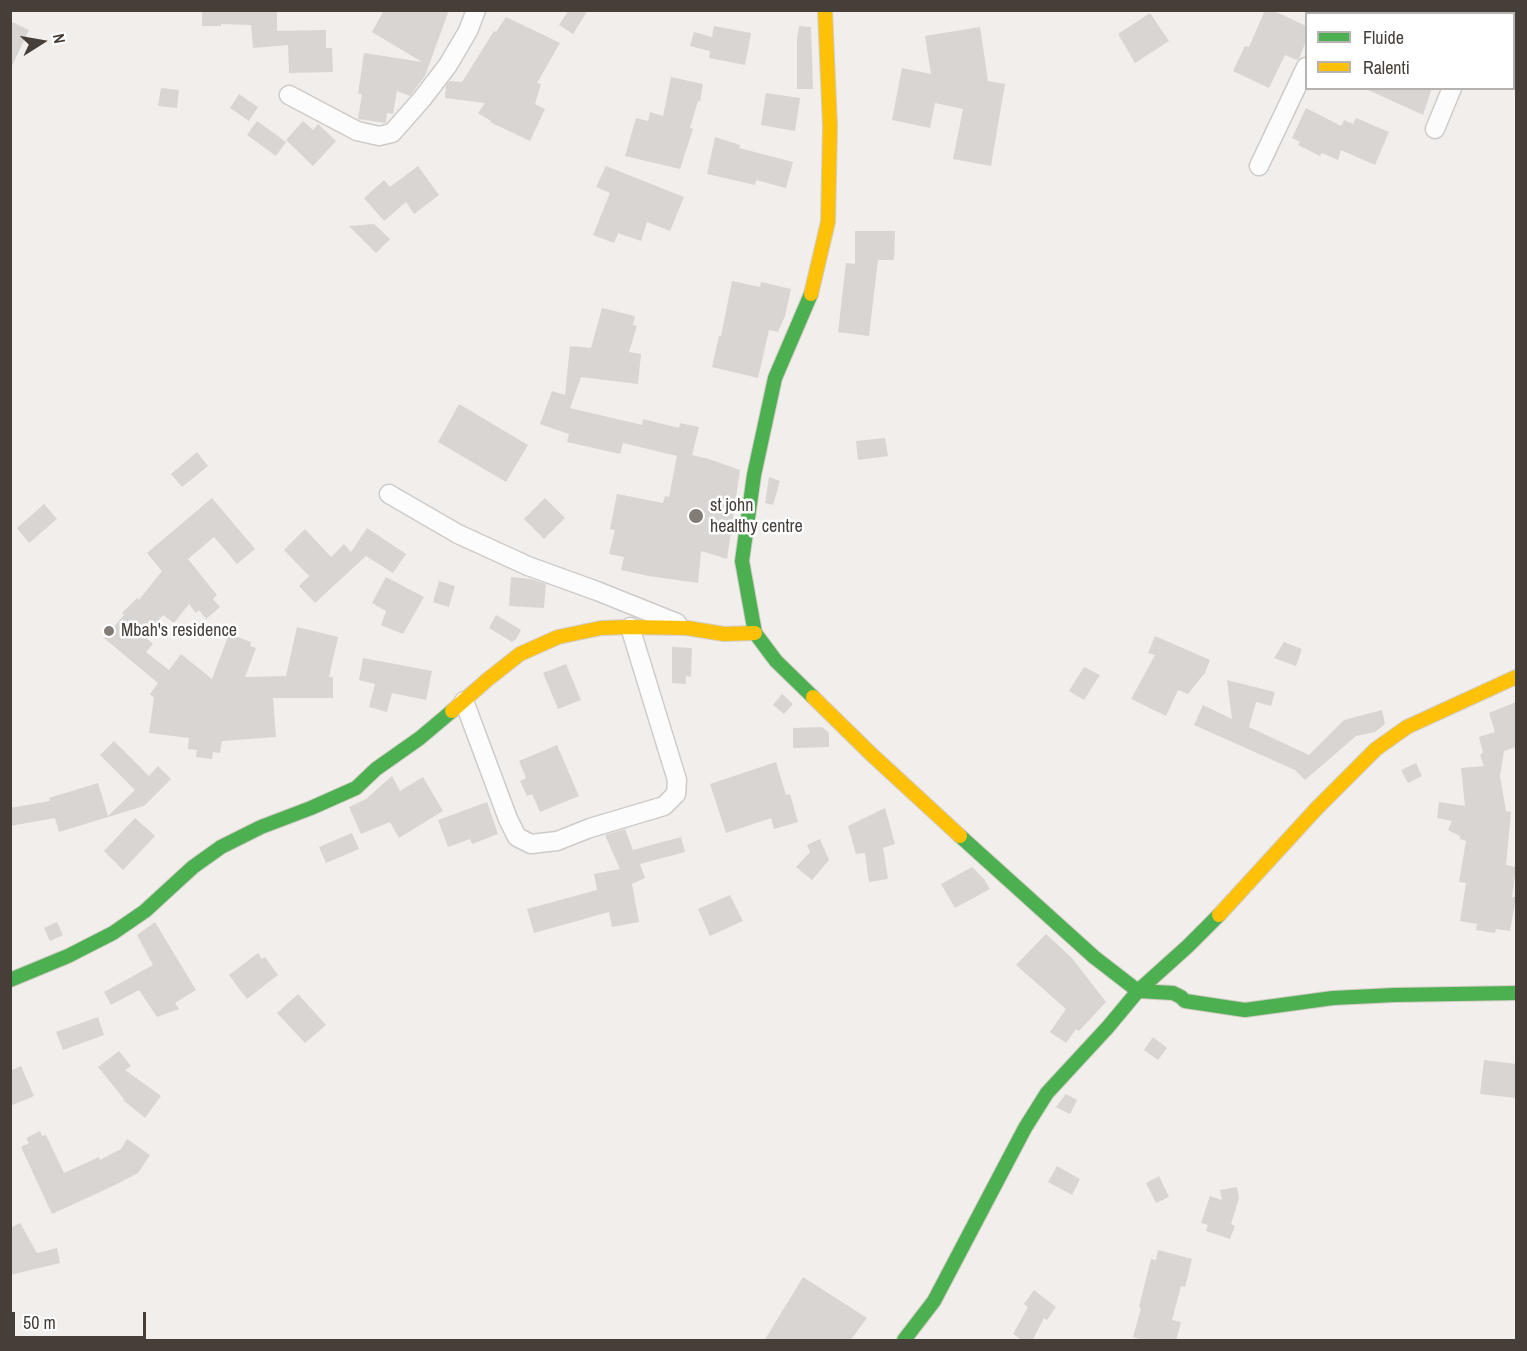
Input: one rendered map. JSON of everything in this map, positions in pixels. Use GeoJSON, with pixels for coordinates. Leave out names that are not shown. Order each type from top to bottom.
{"type":"FeatureCollection","features":[{"type":"Feature","properties":{"kind":"street"},"geometry":{"type":"LineString","coordinates":[[289,95],[357,131],[379,136],[392,132],[422,99],[448,65],[468,31],[476,10]]}},
{"type":"Feature","properties":{"kind":"street"},"geometry":{"type":"LineString","coordinates":[[825,10],[830,126],[828,222],[812,292],[775,378],[754,475],[742,561],[755,633],[776,661],[871,754],[1029,900],[1138,992],[1173,993],[1185,1001],[1245,1010],[1333,998],[1516,993]]}},
{"type":"Feature","properties":{"kind":"street"},"geometry":{"type":"LineString","coordinates":[[1260,166],[1305,69]]}},
{"type":"Feature","properties":{"kind":"street"},"geometry":{"type":"LineString","coordinates":[[1435,129],[1451,90]]}},
{"type":"Feature","properties":{"kind":"street"},"geometry":{"type":"LineString","coordinates":[[389,494],[458,534],[528,566],[687,628]]}},
{"type":"Feature","properties":{"kind":"street"},"geometry":{"type":"LineString","coordinates":[[10,980],[68,956],[112,933],[145,911],[193,867],[221,847],[261,827],[356,788],[376,769],[420,738],[520,654],[558,636],[601,628],[630,627],[687,628],[724,634],[755,633]]}},
{"type":"Feature","properties":{"kind":"street"},"geometry":{"type":"LineString","coordinates":[[464,701],[508,819],[517,837],[531,844],[557,841],[590,828],[664,806],[676,794],[677,780],[630,627]]}},
{"type":"Feature","properties":{"kind":"street"},"geometry":{"type":"LineString","coordinates":[[904,1341],[934,1301],[1025,1128],[1047,1094],[1138,992],[1195,939],[1317,808],[1376,750],[1407,728],[1516,677]]}},
{"type":"Feature","properties":{"kind":"building"},"geometry":{"type":"Polygon","coordinates":[[[202,10],[277,10],[277,31],[326,30],[326,48],[332,48],[333,72],[289,73],[288,45],[253,48],[251,25],[202,26],[202,10]]]}},
{"type":"Feature","properties":{"kind":"building"},"geometry":{"type":"Polygon","coordinates":[[[384,10],[449,10],[425,76],[410,96],[397,91],[393,114],[387,113],[386,123],[358,119],[362,94],[358,94],[364,53],[422,62],[372,32],[384,10]]]}},
{"type":"Feature","properties":{"kind":"building"},"geometry":{"type":"Polygon","coordinates":[[[569,10],[588,10],[573,34],[559,25],[569,10]]]}},
{"type":"Feature","properties":{"kind":"building"},"geometry":{"type":"Polygon","coordinates":[[[1265,10],[1272,10],[1305,26],[1305,44],[1299,59],[1285,55],[1269,88],[1233,71],[1245,46],[1249,47],[1265,10]]]}},
{"type":"Feature","properties":{"kind":"building"},"geometry":{"type":"Polygon","coordinates":[[[1150,13],[1169,41],[1135,63],[1118,34],[1150,13]]]}},
{"type":"Feature","properties":{"kind":"building"},"geometry":{"type":"Polygon","coordinates":[[[506,17],[560,43],[537,83],[541,84],[535,104],[545,109],[530,141],[490,122],[478,113],[485,103],[445,98],[446,85],[450,81],[462,82],[494,31],[496,32],[506,17]]]}},
{"type":"Feature","properties":{"kind":"building"},"geometry":{"type":"Polygon","coordinates":[[[10,21],[29,30],[10,70],[10,21]]]}},
{"type":"Feature","properties":{"kind":"building"},"geometry":{"type":"Polygon","coordinates":[[[714,26],[751,33],[745,65],[709,58],[710,51],[690,46],[694,32],[712,37],[714,26]]]}},
{"type":"Feature","properties":{"kind":"building"},"geometry":{"type":"Polygon","coordinates":[[[799,26],[811,27],[813,89],[797,89],[799,26]]]}},
{"type":"Feature","properties":{"kind":"building"},"geometry":{"type":"Polygon","coordinates":[[[980,27],[988,81],[1005,84],[991,166],[953,159],[963,109],[935,103],[930,128],[892,120],[902,68],[931,74],[925,36],[980,27]]]}},
{"type":"Feature","properties":{"kind":"building"},"geometry":{"type":"Polygon","coordinates":[[[671,77],[703,84],[700,102],[698,101],[690,128],[693,129],[680,169],[625,156],[636,118],[648,121],[650,112],[663,116],[671,77]]]}},
{"type":"Feature","properties":{"kind":"building"},"geometry":{"type":"Polygon","coordinates":[[[161,88],[179,90],[177,108],[158,106],[161,88]]]}},
{"type":"Feature","properties":{"kind":"building"},"geometry":{"type":"Polygon","coordinates":[[[1368,90],[1431,90],[1423,115],[1368,90]]]}},
{"type":"Feature","properties":{"kind":"building"},"geometry":{"type":"Polygon","coordinates":[[[766,93],[800,98],[795,131],[761,125],[766,93]]]}},
{"type":"Feature","properties":{"kind":"building"},"geometry":{"type":"Polygon","coordinates":[[[239,94],[258,107],[249,121],[230,108],[239,94]]]}},
{"type":"Feature","properties":{"kind":"building"},"geometry":{"type":"Polygon","coordinates":[[[1306,108],[1341,126],[1344,120],[1353,124],[1356,118],[1389,132],[1375,165],[1341,150],[1338,160],[1322,153],[1320,156],[1298,145],[1300,142],[1292,138],[1306,108]]]}},
{"type":"Feature","properties":{"kind":"building"},"geometry":{"type":"Polygon","coordinates":[[[257,121],[286,142],[276,156],[247,135],[257,121]]]}},
{"type":"Feature","properties":{"kind":"building"},"geometry":{"type":"Polygon","coordinates":[[[303,121],[313,130],[318,124],[336,141],[313,166],[286,140],[303,121]]]}},
{"type":"Feature","properties":{"kind":"building"},"geometry":{"type":"Polygon","coordinates":[[[715,137],[740,145],[739,148],[793,162],[786,188],[756,180],[755,185],[707,174],[715,137]]]}},
{"type":"Feature","properties":{"kind":"building"},"geometry":{"type":"Polygon","coordinates":[[[418,166],[439,195],[414,214],[406,202],[384,221],[364,198],[384,180],[390,187],[418,166]]]}},
{"type":"Feature","properties":{"kind":"building"},"geometry":{"type":"Polygon","coordinates":[[[606,166],[684,197],[670,231],[647,222],[641,241],[618,233],[614,243],[593,235],[610,193],[596,187],[606,166]]]}},
{"type":"Feature","properties":{"kind":"building"},"geometry":{"type":"Polygon","coordinates":[[[374,224],[390,239],[376,253],[349,226],[374,224]]]}},
{"type":"Feature","properties":{"kind":"building"},"geometry":{"type":"Polygon","coordinates":[[[855,231],[895,231],[894,260],[878,260],[869,336],[838,332],[846,263],[855,264],[855,231]]]}},
{"type":"Feature","properties":{"kind":"building"},"geometry":{"type":"Polygon","coordinates":[[[732,281],[760,287],[761,282],[791,289],[785,316],[778,332],[769,330],[758,378],[712,367],[732,281]]]}},
{"type":"Feature","properties":{"kind":"building"},"geometry":{"type":"Polygon","coordinates":[[[602,308],[635,316],[633,325],[637,326],[629,352],[641,354],[638,384],[581,377],[570,408],[642,425],[643,419],[679,428],[680,423],[699,427],[692,455],[740,470],[727,559],[701,551],[698,583],[621,570],[624,557],[609,554],[615,530],[610,529],[617,494],[663,503],[665,496],[669,497],[677,456],[623,443],[620,454],[567,442],[569,434],[540,424],[552,391],[565,395],[570,346],[591,348],[602,308]]]}},
{"type":"Feature","properties":{"kind":"building"},"geometry":{"type":"Polygon","coordinates":[[[459,404],[528,445],[506,482],[438,442],[459,404]]]}},
{"type":"Feature","properties":{"kind":"building"},"geometry":{"type":"Polygon","coordinates":[[[885,438],[888,456],[858,460],[856,441],[885,438]]]}},
{"type":"Feature","properties":{"kind":"building"},"geometry":{"type":"Polygon","coordinates":[[[197,452],[208,466],[182,487],[171,474],[197,452]]]}},
{"type":"Feature","properties":{"kind":"building"},"geometry":{"type":"Polygon","coordinates":[[[769,477],[780,481],[773,505],[765,503],[769,477]]]}},
{"type":"Feature","properties":{"kind":"building"},"geometry":{"type":"Polygon","coordinates":[[[212,498],[255,549],[237,564],[214,537],[188,559],[217,595],[213,599],[220,607],[206,619],[199,610],[196,613],[189,604],[174,623],[163,615],[144,636],[153,644],[146,652],[169,670],[181,654],[212,679],[229,634],[251,642],[250,646],[256,648],[245,677],[286,676],[297,627],[338,637],[329,677],[333,677],[333,698],[273,698],[276,737],[222,741],[220,753],[213,752],[212,759],[196,757],[197,750],[188,749],[189,738],[149,733],[154,698],[150,694],[158,683],[104,638],[124,615],[122,613],[137,598],[139,600],[162,571],[147,553],[212,498]]]}},
{"type":"Feature","properties":{"kind":"building"},"geometry":{"type":"Polygon","coordinates":[[[545,498],[565,518],[544,539],[524,519],[545,498]]]}},
{"type":"Feature","properties":{"kind":"building"},"geometry":{"type":"Polygon","coordinates":[[[44,504],[57,519],[29,543],[17,528],[44,504]]]}},
{"type":"Feature","properties":{"kind":"building"},"geometry":{"type":"Polygon","coordinates":[[[367,528],[406,554],[393,573],[366,556],[315,603],[299,586],[309,576],[284,550],[305,529],[331,557],[344,544],[351,552],[367,528]]]}},
{"type":"Feature","properties":{"kind":"building"},"geometry":{"type":"Polygon","coordinates":[[[386,577],[424,597],[403,634],[381,625],[386,611],[372,603],[386,577]]]}},
{"type":"Feature","properties":{"kind":"building"},"geometry":{"type":"Polygon","coordinates":[[[511,577],[531,579],[546,584],[544,608],[509,606],[511,577]]]}},
{"type":"Feature","properties":{"kind":"building"},"geometry":{"type":"Polygon","coordinates":[[[439,581],[455,586],[449,607],[433,602],[439,581]]]}},
{"type":"Feature","properties":{"kind":"building"},"geometry":{"type":"Polygon","coordinates":[[[496,615],[521,630],[512,642],[489,628],[496,615]]]}},
{"type":"Feature","properties":{"kind":"building"},"geometry":{"type":"Polygon","coordinates":[[[1155,636],[1210,660],[1204,675],[1188,694],[1178,690],[1166,716],[1131,699],[1155,655],[1148,653],[1155,636]]]}},
{"type":"Feature","properties":{"kind":"building"},"geometry":{"type":"Polygon","coordinates":[[[1284,642],[1302,649],[1296,666],[1274,658],[1284,642]]]}},
{"type":"Feature","properties":{"kind":"building"},"geometry":{"type":"Polygon","coordinates":[[[672,647],[692,648],[691,677],[686,676],[686,684],[672,683],[672,647]]]}},
{"type":"Feature","properties":{"kind":"building"},"geometry":{"type":"Polygon","coordinates":[[[363,658],[432,671],[426,700],[392,693],[387,712],[369,707],[375,684],[359,680],[363,658]]]}},
{"type":"Feature","properties":{"kind":"building"},"geometry":{"type":"Polygon","coordinates":[[[566,664],[581,700],[558,709],[543,673],[566,664]]]}},
{"type":"Feature","properties":{"kind":"building"},"geometry":{"type":"Polygon","coordinates":[[[1084,667],[1100,675],[1084,700],[1069,691],[1084,667]]]}},
{"type":"Feature","properties":{"kind":"building"},"geometry":{"type":"Polygon","coordinates":[[[1227,680],[1275,692],[1271,706],[1256,702],[1249,727],[1309,755],[1344,720],[1382,710],[1385,724],[1375,732],[1356,736],[1305,780],[1295,770],[1194,725],[1203,705],[1232,719],[1227,680]]]}},
{"type":"Feature","properties":{"kind":"building"},"geometry":{"type":"Polygon","coordinates":[[[782,694],[793,704],[784,714],[773,705],[782,694]]]}},
{"type":"Feature","properties":{"kind":"building"},"geometry":{"type":"Polygon","coordinates":[[[1516,702],[1516,747],[1504,751],[1500,776],[1506,811],[1511,812],[1506,865],[1516,867],[1512,897],[1516,897],[1510,931],[1496,929],[1495,933],[1476,930],[1477,924],[1460,921],[1466,883],[1459,882],[1466,841],[1448,830],[1452,821],[1437,818],[1439,802],[1465,806],[1461,768],[1484,766],[1480,755],[1483,752],[1479,737],[1495,732],[1489,713],[1516,702]]]}},
{"type":"Feature","properties":{"kind":"building"},"geometry":{"type":"Polygon","coordinates":[[[822,727],[829,733],[829,747],[793,748],[793,728],[822,727]]]}},
{"type":"Feature","properties":{"kind":"building"},"geometry":{"type":"Polygon","coordinates":[[[114,741],[149,776],[158,766],[171,779],[144,806],[59,832],[55,818],[10,826],[10,808],[50,801],[49,798],[98,783],[108,816],[135,790],[100,755],[114,741]]]}},
{"type":"Feature","properties":{"kind":"building"},"geometry":{"type":"Polygon","coordinates":[[[557,745],[579,796],[540,812],[532,794],[527,796],[520,781],[526,778],[519,761],[557,745]]]}},
{"type":"Feature","properties":{"kind":"building"},"geometry":{"type":"Polygon","coordinates":[[[776,762],[786,795],[790,794],[798,822],[774,829],[771,818],[726,833],[710,784],[776,762]]]}},
{"type":"Feature","properties":{"kind":"building"},"geometry":{"type":"Polygon","coordinates":[[[1416,763],[1422,776],[1408,783],[1401,770],[1416,763]]]}},
{"type":"Feature","properties":{"kind":"building"},"geometry":{"type":"Polygon","coordinates":[[[392,776],[400,791],[423,777],[443,811],[399,838],[390,822],[361,834],[349,807],[366,799],[392,776]]]}},
{"type":"Feature","properties":{"kind":"building"},"geometry":{"type":"Polygon","coordinates":[[[487,802],[498,834],[472,844],[470,839],[448,847],[438,820],[487,802]]]}},
{"type":"Feature","properties":{"kind":"building"},"geometry":{"type":"Polygon","coordinates":[[[885,808],[895,844],[883,848],[888,879],[869,882],[865,853],[856,854],[848,826],[885,808]]]}},
{"type":"Feature","properties":{"kind":"building"},"geometry":{"type":"Polygon","coordinates":[[[135,818],[155,836],[123,870],[104,851],[135,818]]]}},
{"type":"Feature","properties":{"kind":"building"},"geometry":{"type":"Polygon","coordinates":[[[625,829],[633,850],[681,837],[685,852],[640,864],[645,878],[632,884],[639,922],[612,927],[609,912],[534,933],[527,909],[597,890],[594,874],[620,869],[605,835],[625,829]]]}},
{"type":"Feature","properties":{"kind":"building"},"geometry":{"type":"Polygon","coordinates":[[[352,833],[359,849],[326,863],[319,847],[352,833]]]}},
{"type":"Feature","properties":{"kind":"building"},"geometry":{"type":"Polygon","coordinates":[[[820,839],[829,860],[812,880],[796,867],[810,852],[807,845],[820,839]]]}},
{"type":"Feature","properties":{"kind":"building"},"geometry":{"type":"Polygon","coordinates":[[[972,867],[990,889],[955,908],[941,884],[972,867]]]}},
{"type":"Feature","properties":{"kind":"building"},"geometry":{"type":"Polygon","coordinates":[[[730,895],[743,921],[710,936],[698,909],[730,895]]]}},
{"type":"Feature","properties":{"kind":"building"},"geometry":{"type":"Polygon","coordinates":[[[57,922],[63,935],[50,941],[44,928],[57,922]]]}},
{"type":"Feature","properties":{"kind":"building"},"geometry":{"type":"Polygon","coordinates":[[[155,922],[196,990],[175,1003],[179,1009],[157,1017],[139,990],[111,1005],[104,992],[153,965],[137,935],[155,922]]]}},
{"type":"Feature","properties":{"kind":"building"},"geometry":{"type":"Polygon","coordinates":[[[1046,934],[1072,958],[1106,1002],[1079,1031],[1076,1029],[1066,1043],[1050,1032],[1066,1009],[1016,965],[1046,934]]]}},
{"type":"Feature","properties":{"kind":"building"},"geometry":{"type":"Polygon","coordinates":[[[258,953],[262,959],[265,957],[278,975],[247,999],[229,975],[258,953]]]}},
{"type":"Feature","properties":{"kind":"building"},"geometry":{"type":"Polygon","coordinates":[[[298,994],[326,1025],[305,1043],[277,1013],[298,994]]]}},
{"type":"Feature","properties":{"kind":"building"},"geometry":{"type":"Polygon","coordinates":[[[98,1017],[104,1035],[63,1050],[56,1032],[98,1017]]]}},
{"type":"Feature","properties":{"kind":"building"},"geometry":{"type":"Polygon","coordinates":[[[1153,1037],[1167,1048],[1158,1060],[1144,1050],[1153,1037]]]}},
{"type":"Feature","properties":{"kind":"building"},"geometry":{"type":"Polygon","coordinates":[[[119,1051],[131,1066],[125,1070],[161,1096],[145,1118],[123,1100],[98,1067],[119,1051]]]}},
{"type":"Feature","properties":{"kind":"building"},"geometry":{"type":"Polygon","coordinates":[[[1484,1060],[1516,1064],[1516,1098],[1480,1094],[1484,1060]]]}},
{"type":"Feature","properties":{"kind":"building"},"geometry":{"type":"Polygon","coordinates":[[[21,1066],[34,1096],[10,1106],[10,1071],[21,1066]]]}},
{"type":"Feature","properties":{"kind":"building"},"geometry":{"type":"Polygon","coordinates":[[[1066,1094],[1077,1100],[1070,1114],[1056,1107],[1066,1094]]]}},
{"type":"Feature","properties":{"kind":"building"},"geometry":{"type":"Polygon","coordinates":[[[40,1131],[42,1136],[46,1135],[64,1173],[99,1157],[100,1160],[121,1149],[127,1139],[150,1155],[138,1173],[52,1214],[21,1147],[29,1143],[26,1138],[40,1131]]]}},
{"type":"Feature","properties":{"kind":"building"},"geometry":{"type":"Polygon","coordinates":[[[1057,1166],[1080,1179],[1072,1195],[1048,1182],[1057,1166]]]}},
{"type":"Feature","properties":{"kind":"building"},"geometry":{"type":"Polygon","coordinates":[[[1159,1176],[1169,1197],[1156,1203],[1146,1183],[1159,1176]]]}},
{"type":"Feature","properties":{"kind":"building"},"geometry":{"type":"Polygon","coordinates":[[[1237,1187],[1239,1198],[1231,1224],[1235,1226],[1230,1239],[1206,1231],[1208,1225],[1201,1223],[1210,1196],[1222,1200],[1220,1190],[1237,1187]]]}},
{"type":"Feature","properties":{"kind":"building"},"geometry":{"type":"Polygon","coordinates":[[[20,1223],[37,1253],[57,1248],[60,1263],[10,1275],[10,1228],[20,1223]]]}},
{"type":"Feature","properties":{"kind":"building"},"geometry":{"type":"Polygon","coordinates":[[[1158,1250],[1192,1259],[1185,1287],[1181,1286],[1172,1320],[1181,1322],[1176,1341],[1146,1341],[1133,1337],[1151,1259],[1156,1260],[1158,1250]]]}},
{"type":"Feature","properties":{"kind":"building"},"geometry":{"type":"Polygon","coordinates":[[[803,1277],[867,1318],[850,1341],[764,1341],[803,1277]]]}},
{"type":"Feature","properties":{"kind":"building"},"geometry":{"type":"Polygon","coordinates":[[[1034,1290],[1056,1307],[1047,1320],[1044,1318],[1032,1341],[1023,1341],[1013,1334],[1028,1307],[1024,1304],[1034,1290]]]}},
{"type":"Feature","properties":{"kind":"traffic: fast"},"geometry":{"type":"LineString","coordinates":[[811,294],[775,378],[754,475],[742,561],[755,633],[776,661],[813,697]]}},
{"type":"Feature","properties":{"kind":"traffic: fast"},"geometry":{"type":"LineString","coordinates":[[10,980],[68,956],[113,933],[145,911],[193,867],[221,847],[261,827],[356,788],[376,769],[420,738],[452,711]]}},
{"type":"Feature","properties":{"kind":"traffic: fast"},"geometry":{"type":"LineString","coordinates":[[960,836],[1094,957],[1138,991],[1173,993],[1185,1001],[1245,1010],[1333,998],[1516,993]]}},
{"type":"Feature","properties":{"kind":"traffic: fast"},"geometry":{"type":"LineString","coordinates":[[904,1340],[934,1301],[1025,1128],[1047,1093],[1138,991],[1219,915]]}},
{"type":"Feature","properties":{"kind":"traffic: slow"},"geometry":{"type":"LineString","coordinates":[[811,294],[828,222],[830,126],[825,10]]}},
{"type":"Feature","properties":{"kind":"traffic: slow"},"geometry":{"type":"LineString","coordinates":[[452,711],[520,654],[558,637],[601,628],[630,627],[687,628],[724,634],[755,633]]}},
{"type":"Feature","properties":{"kind":"traffic: slow"},"geometry":{"type":"LineString","coordinates":[[1219,915],[1317,808],[1376,749],[1407,727],[1516,677]]}},
{"type":"Feature","properties":{"kind":"traffic: slow"},"geometry":{"type":"LineString","coordinates":[[813,697],[960,836]]}},
{"type":"Feature","properties":{"kind":"place","name":"st john healthy centre"},"geometry":{"type":"Point","coordinates":[696,516]}},
{"type":"Feature","properties":{"kind":"place","name":"Mbah's residence"},"geometry":{"type":"Point","coordinates":[109,631]}}]}
